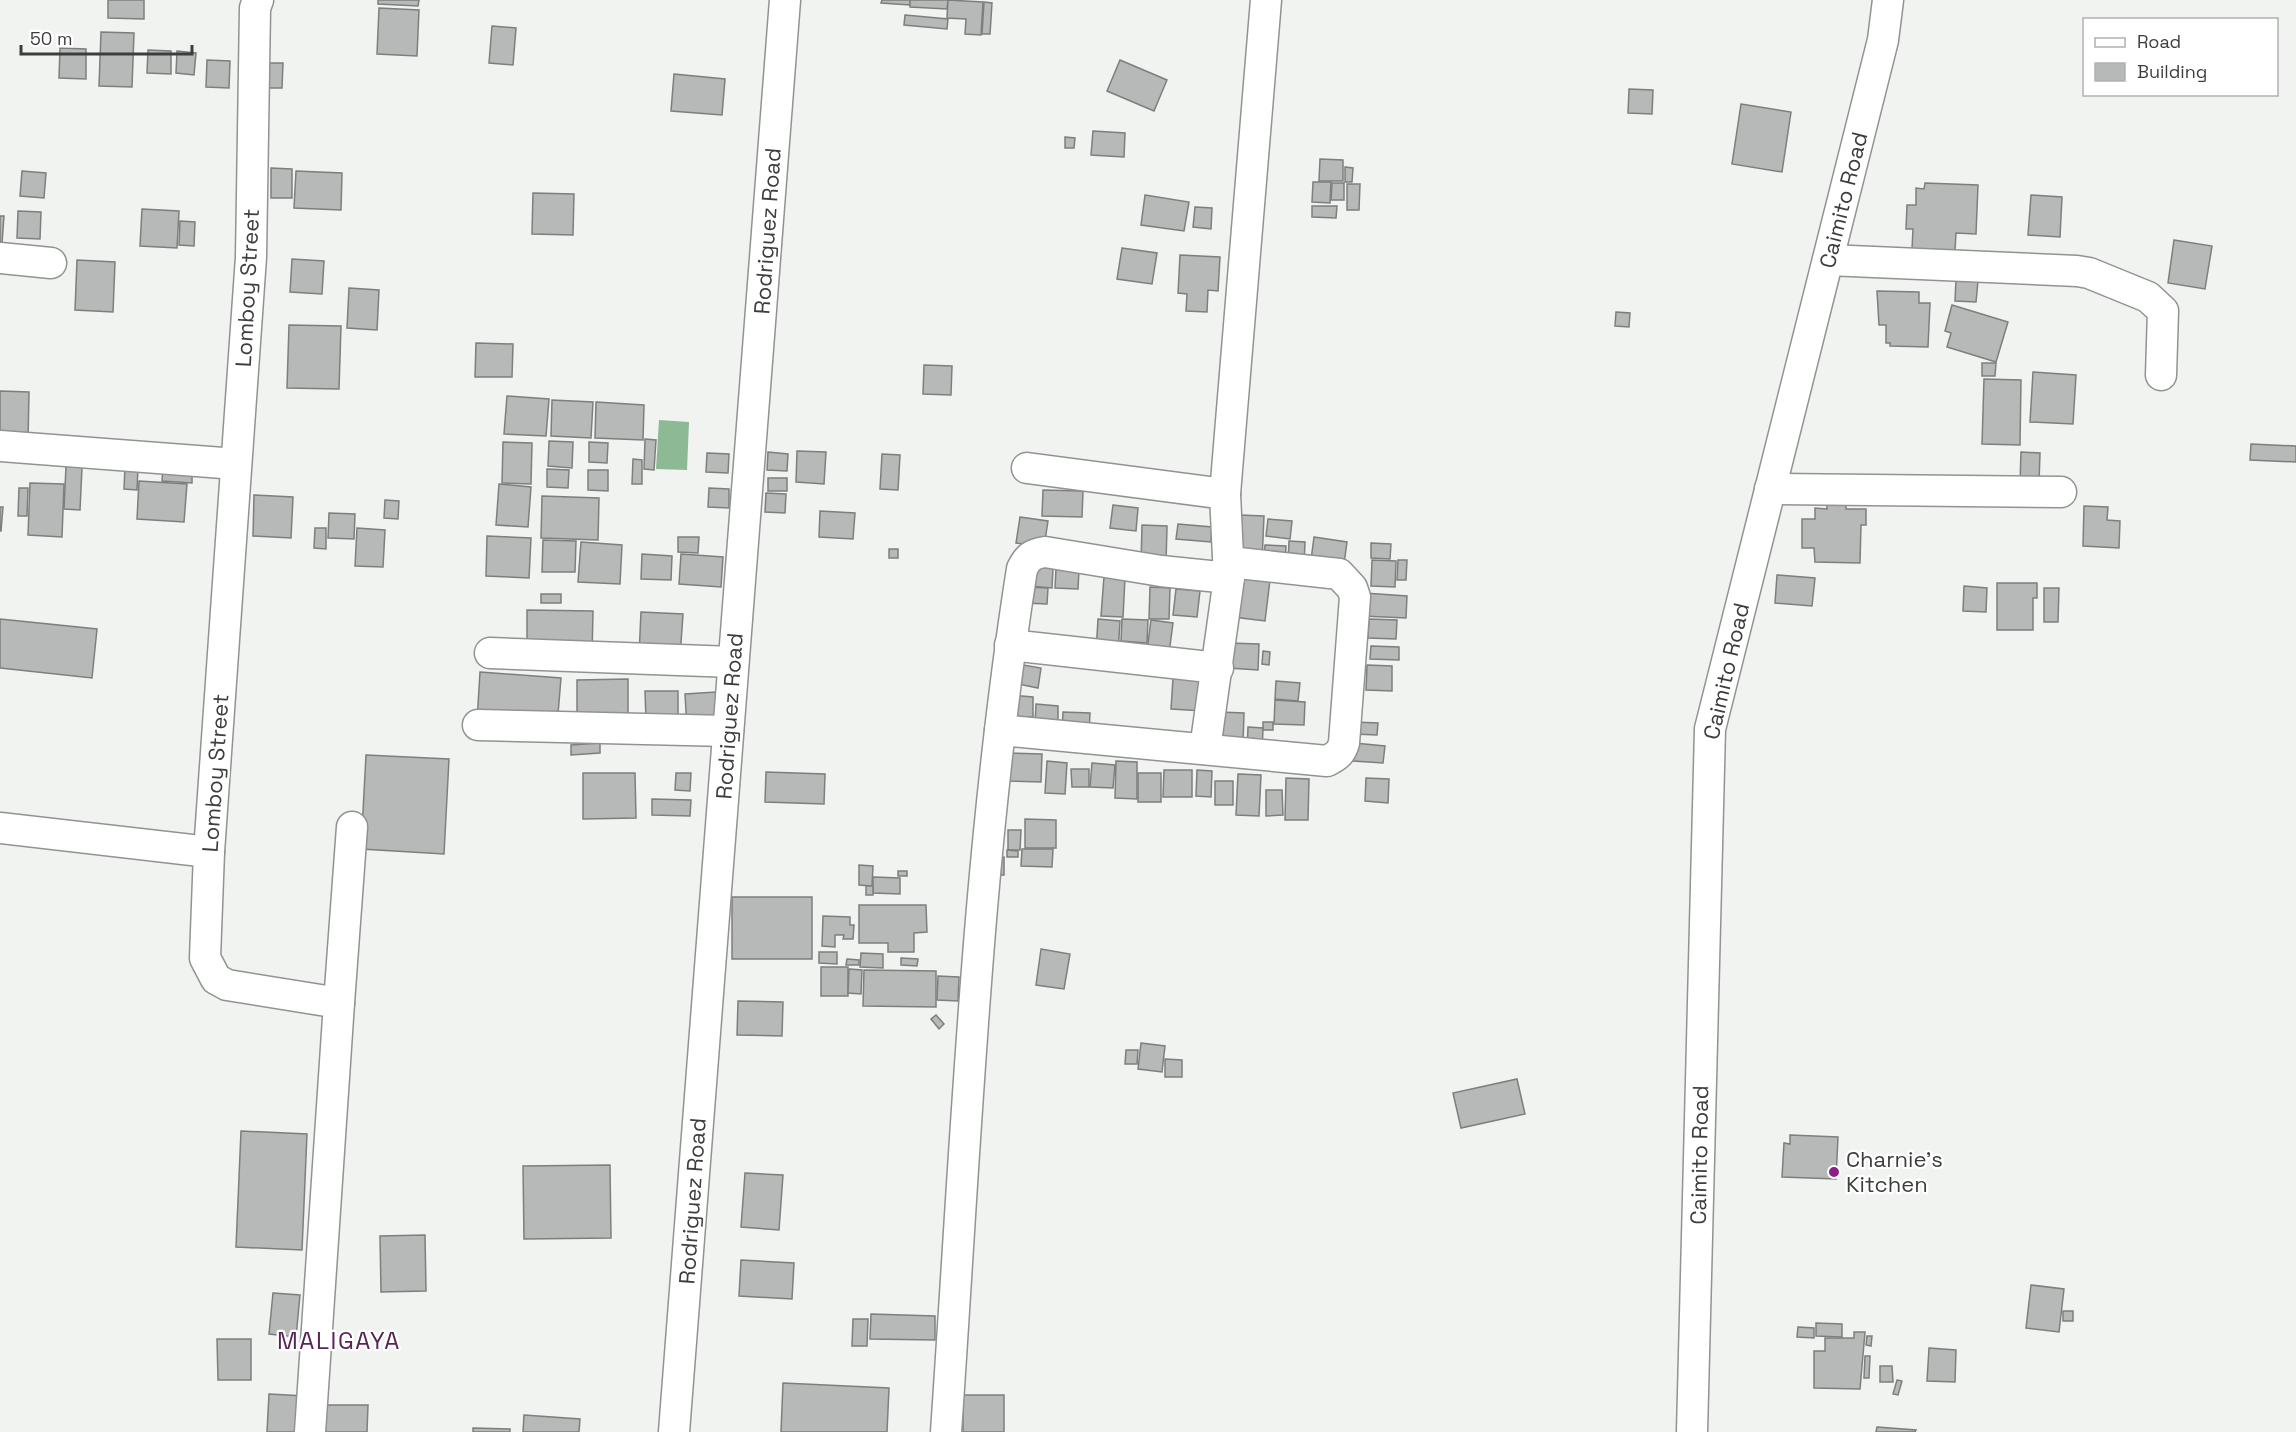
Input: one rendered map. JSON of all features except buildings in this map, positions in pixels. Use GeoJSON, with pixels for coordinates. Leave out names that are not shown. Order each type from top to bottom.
{"type":"FeatureCollection","features":[{"type":"Feature","properties":{"kind":"street","name":"Rodriguez Road"},"geometry":{"type":"LineString","coordinates":[[674,1432],[784,0]]}},
{"type":"Feature","properties":{"kind":"street"},"geometry":{"type":"LineString","coordinates":[[1205,749],[1218,668],[1229,570],[1226,494],[1266,0]]}},
{"type":"Feature","properties":{"kind":"street","name":"Caimito Road"},"geometry":{"type":"LineString","coordinates":[[1692,1432],[1710,729],[1883,40],[1888,0]]}},
{"type":"Feature","properties":{"kind":"street","name":"Lomboy Street"},"geometry":{"type":"LineString","coordinates":[[257,4],[251,256],[209,852],[205,958],[216,979],[227,985],[339,1003]]}},
{"type":"Feature","properties":{"kind":"street"},"geometry":{"type":"LineString","coordinates":[[0,258],[51,263]]}},
{"type":"Feature","properties":{"kind":"street"},"geometry":{"type":"LineString","coordinates":[[1828,260],[2089,273],[2148,297],[2163,311],[2161,375]]}},
{"type":"Feature","properties":{"kind":"street"},"geometry":{"type":"LineString","coordinates":[[0,446],[236,464]]}},
{"type":"Feature","properties":{"kind":"street"},"geometry":{"type":"LineString","coordinates":[[1028,468],[1226,494]]}},
{"type":"Feature","properties":{"kind":"street"},"geometry":{"type":"LineString","coordinates":[[1770,489],[2061,492]]}},
{"type":"Feature","properties":{"kind":"street"},"geometry":{"type":"LineString","coordinates":[[946,1432],[987,837],[1010,645],[1022,569],[1027,558],[1035,553],[1045,552],[1161,571],[1229,570],[1339,574],[1352,588],[1355,597],[1344,743],[1341,753],[1327,761],[1000,730]]}},
{"type":"Feature","properties":{"kind":"street"},"geometry":{"type":"LineString","coordinates":[[1010,645],[1218,668]]}},
{"type":"Feature","properties":{"kind":"street"},"geometry":{"type":"LineString","coordinates":[[490,653],[733,662]]}},
{"type":"Feature","properties":{"kind":"street"},"geometry":{"type":"LineString","coordinates":[[478,725],[728,731]]}},
{"type":"Feature","properties":{"kind":"street"},"geometry":{"type":"LineString","coordinates":[[310,1432],[352,826]]}},
{"type":"Feature","properties":{"kind":"street"},"geometry":{"type":"LineString","coordinates":[[0,828],[209,852]]}},
{"type":"Feature","properties":{"kind":"shaded area"},"geometry":{"type":"Polygon","coordinates":[[[659,420],[689,422],[687,470],[656,469],[659,420]]]}},
{"type":"Feature","properties":{"kind":"place","name":"Charnie's Kitchen"},"geometry":{"type":"Point","coordinates":[1834,1172]}},
{"type":"Feature","properties":{"kind":"district","name":"MALIGAYA"},"geometry":{"type":"Point","coordinates":[339,1340]}}]}
